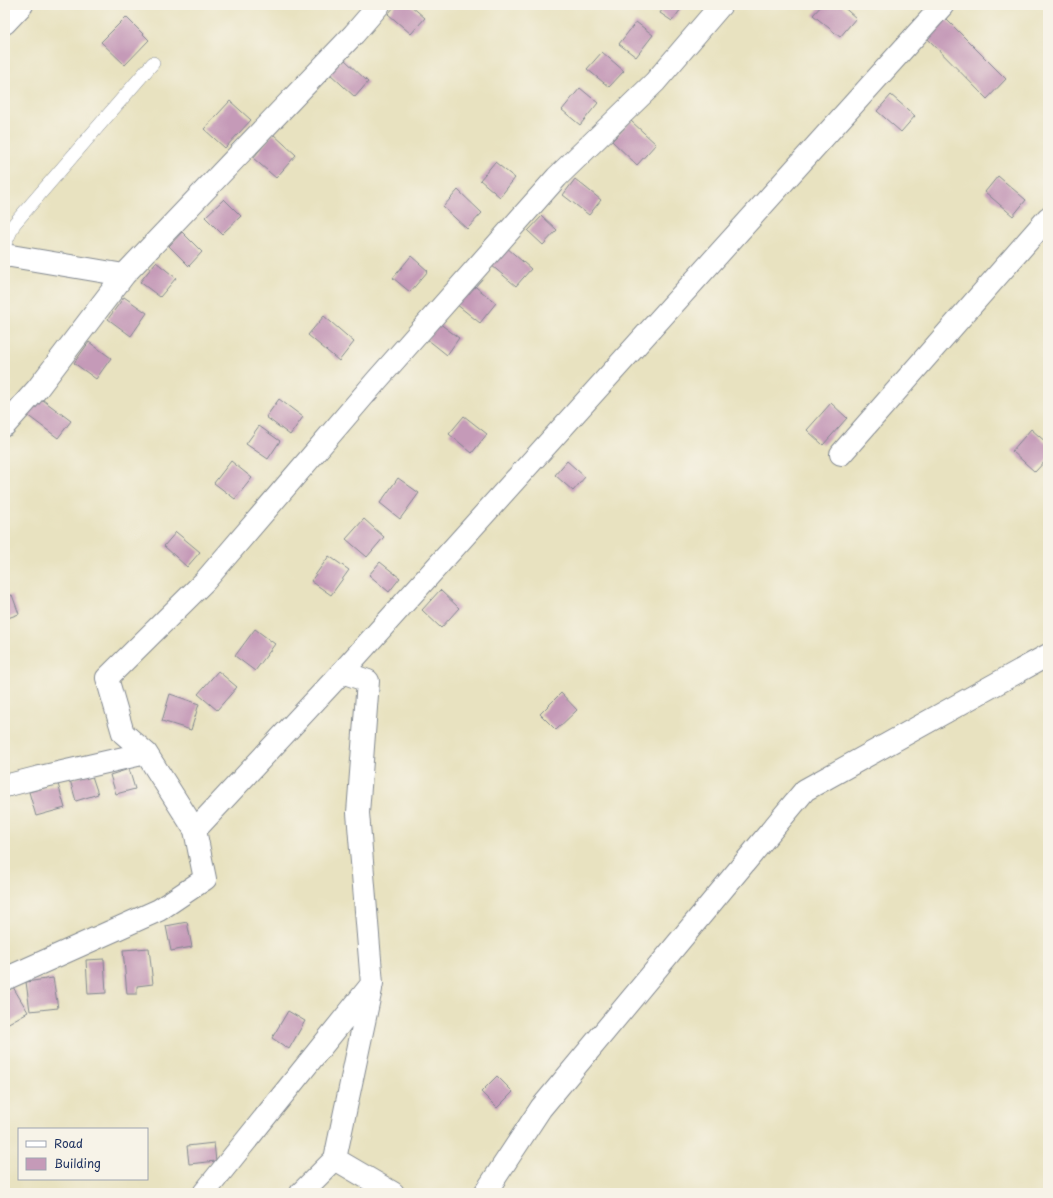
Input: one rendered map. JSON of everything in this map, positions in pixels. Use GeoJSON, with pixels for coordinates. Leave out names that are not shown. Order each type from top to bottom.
{"type":"FeatureCollection","features":[{"type":"Feature","properties":{"kind":"street"},"geometry":{"type":"LineString","coordinates":[[5,23],[22,5]]}},
{"type":"Feature","properties":{"kind":"street"},"geometry":{"type":"LineString","coordinates":[[5,425],[38,388],[124,275],[354,34],[379,5]]}},
{"type":"Feature","properties":{"kind":"street"},"geometry":{"type":"LineString","coordinates":[[5,979],[159,910],[205,879],[196,830],[146,753],[123,733],[107,678],[205,581],[377,380],[557,177],[655,82],[721,5]]}},
{"type":"Feature","properties":{"kind":"street"},"geometry":{"type":"LineString","coordinates":[[196,830],[342,672],[943,5]]}},
{"type":"Feature","properties":{"kind":"street"},"geometry":{"type":"LineString","coordinates":[[841,454],[1048,218]]}},
{"type":"Feature","properties":{"kind":"street"},"geometry":{"type":"LineString","coordinates":[[5,255],[124,275]]}},
{"type":"Feature","properties":{"kind":"street"},"geometry":{"type":"LineString","coordinates":[[485,1193],[542,1108],[806,790],[1048,655]]}},
{"type":"Feature","properties":{"kind":"street"},"geometry":{"type":"LineString","coordinates":[[301,1193],[335,1159],[372,984],[358,813],[368,681],[342,672]]}},
{"type":"Feature","properties":{"kind":"street"},"geometry":{"type":"LineString","coordinates":[[5,786],[146,753]]}},
{"type":"Feature","properties":{"kind":"street"},"geometry":{"type":"LineString","coordinates":[[204,1193],[372,984]]}},
{"type":"Feature","properties":{"kind":"street"},"geometry":{"type":"LineString","coordinates":[[335,1159],[393,1193]]}},
{"type":"Feature","properties":{"kind":"lane"},"geometry":{"type":"LineString","coordinates":[[5,244],[14,224],[152,63]]}},
{"type":"Feature","properties":{"kind":"building"},"geometry":{"type":"Polygon","coordinates":[[[396,5],[410,5],[425,18],[411,34],[388,14],[396,5]]]}},
{"type":"Feature","properties":{"kind":"building"},"geometry":{"type":"Polygon","coordinates":[[[665,5],[684,5],[672,21],[660,13],[665,5]]]}},
{"type":"Feature","properties":{"kind":"building"},"geometry":{"type":"Polygon","coordinates":[[[822,5],[841,5],[856,18],[840,37],[813,15],[822,5]]]}},
{"type":"Feature","properties":{"kind":"building"},"geometry":{"type":"Polygon","coordinates":[[[942,15],[1006,79],[987,99],[923,34],[942,15]]]}},
{"type":"Feature","properties":{"kind":"building"},"geometry":{"type":"Polygon","coordinates":[[[126,17],[149,40],[125,65],[101,42],[126,17]]]}},
{"type":"Feature","properties":{"kind":"building"},"geometry":{"type":"Polygon","coordinates":[[[636,22],[653,35],[636,57],[619,44],[636,22]]]}},
{"type":"Feature","properties":{"kind":"building"},"geometry":{"type":"Polygon","coordinates":[[[602,52],[624,71],[609,87],[587,69],[602,52]]]}},
{"type":"Feature","properties":{"kind":"building"},"geometry":{"type":"Polygon","coordinates":[[[343,58],[368,82],[355,97],[329,73],[343,58]]]}},
{"type":"Feature","properties":{"kind":"building"},"geometry":{"type":"Polygon","coordinates":[[[580,88],[598,103],[580,125],[562,110],[580,88]]]}},
{"type":"Feature","properties":{"kind":"building"},"geometry":{"type":"Polygon","coordinates":[[[891,95],[915,116],[901,132],[877,111],[891,95]]]}},
{"type":"Feature","properties":{"kind":"building"},"geometry":{"type":"Polygon","coordinates":[[[230,101],[251,120],[225,148],[204,129],[230,101]]]}},
{"type":"Feature","properties":{"kind":"building"},"geometry":{"type":"Polygon","coordinates":[[[631,121],[656,144],[637,165],[612,141],[631,121]]]}},
{"type":"Feature","properties":{"kind":"building"},"geometry":{"type":"Polygon","coordinates":[[[273,134],[296,155],[276,178],[253,158],[273,134]]]}},
{"type":"Feature","properties":{"kind":"building"},"geometry":{"type":"Polygon","coordinates":[[[495,162],[515,178],[500,197],[480,180],[495,162]]]}},
{"type":"Feature","properties":{"kind":"building"},"geometry":{"type":"Polygon","coordinates":[[[998,176],[1026,200],[1013,216],[985,192],[998,176]]]}},
{"type":"Feature","properties":{"kind":"building"},"geometry":{"type":"Polygon","coordinates":[[[575,179],[601,200],[589,215],[563,195],[575,179]]]}},
{"type":"Feature","properties":{"kind":"building"},"geometry":{"type":"Polygon","coordinates":[[[458,190],[482,213],[467,229],[443,207],[458,190]]]}},
{"type":"Feature","properties":{"kind":"building"},"geometry":{"type":"Polygon","coordinates":[[[224,199],[241,216],[222,234],[205,217],[224,199]]]}},
{"type":"Feature","properties":{"kind":"building"},"geometry":{"type":"Polygon","coordinates":[[[542,216],[557,230],[543,245],[528,231],[542,216]]]}},
{"type":"Feature","properties":{"kind":"building"},"geometry":{"type":"Polygon","coordinates":[[[182,232],[202,252],[189,266],[169,246],[182,232]]]}},
{"type":"Feature","properties":{"kind":"building"},"geometry":{"type":"Polygon","coordinates":[[[506,247],[531,269],[516,286],[491,265],[506,247]]]}},
{"type":"Feature","properties":{"kind":"building"},"geometry":{"type":"Polygon","coordinates":[[[411,256],[428,271],[410,292],[393,278],[411,256]]]}},
{"type":"Feature","properties":{"kind":"building"},"geometry":{"type":"Polygon","coordinates":[[[156,262],[176,278],[160,297],[140,282],[156,262]]]}},
{"type":"Feature","properties":{"kind":"building"},"geometry":{"type":"Polygon","coordinates":[[[472,284],[496,303],[480,323],[456,304],[472,284]]]}},
{"type":"Feature","properties":{"kind":"building"},"geometry":{"type":"Polygon","coordinates":[[[124,297],[147,313],[131,336],[108,319],[124,297]]]}},
{"type":"Feature","properties":{"kind":"building"},"geometry":{"type":"Polygon","coordinates":[[[324,316],[354,342],[339,361],[308,335],[324,316]]]}},
{"type":"Feature","properties":{"kind":"building"},"geometry":{"type":"Polygon","coordinates":[[[439,323],[459,338],[447,355],[427,339],[439,323]]]}},
{"type":"Feature","properties":{"kind":"building"},"geometry":{"type":"Polygon","coordinates":[[[89,342],[111,358],[96,379],[74,363],[89,342]]]}},
{"type":"Feature","properties":{"kind":"building"},"geometry":{"type":"Polygon","coordinates":[[[39,397],[71,421],[58,438],[27,415],[39,397]]]}},
{"type":"Feature","properties":{"kind":"building"},"geometry":{"type":"Polygon","coordinates":[[[279,399],[303,417],[290,435],[266,417],[279,399]]]}},
{"type":"Feature","properties":{"kind":"building"},"geometry":{"type":"Polygon","coordinates":[[[831,403],[847,418],[823,445],[807,430],[831,403]]]}},
{"type":"Feature","properties":{"kind":"building"},"geometry":{"type":"Polygon","coordinates":[[[464,416],[487,434],[472,453],[449,434],[464,416]]]}},
{"type":"Feature","properties":{"kind":"building"},"geometry":{"type":"Polygon","coordinates":[[[259,426],[280,441],[268,459],[246,444],[259,426]]]}},
{"type":"Feature","properties":{"kind":"building"},"geometry":{"type":"Polygon","coordinates":[[[1031,429],[1048,444],[1048,458],[1035,472],[1012,451],[1031,429]]]}},
{"type":"Feature","properties":{"kind":"building"},"geometry":{"type":"Polygon","coordinates":[[[231,461],[252,478],[235,499],[214,483],[231,461]]]}},
{"type":"Feature","properties":{"kind":"building"},"geometry":{"type":"Polygon","coordinates":[[[567,461],[585,477],[573,491],[555,475],[567,461]]]}},
{"type":"Feature","properties":{"kind":"building"},"geometry":{"type":"Polygon","coordinates":[[[398,478],[419,493],[400,519],[380,503],[398,478]]]}},
{"type":"Feature","properties":{"kind":"building"},"geometry":{"type":"Polygon","coordinates":[[[364,519],[384,537],[367,557],[346,539],[364,519]]]}},
{"type":"Feature","properties":{"kind":"building"},"geometry":{"type":"Polygon","coordinates":[[[176,532],[200,552],[187,567],[164,546],[176,532]]]}},
{"type":"Feature","properties":{"kind":"building"},"geometry":{"type":"Polygon","coordinates":[[[329,556],[349,570],[331,595],[311,581],[329,556]]]}},
{"type":"Feature","properties":{"kind":"building"},"geometry":{"type":"Polygon","coordinates":[[[380,562],[400,578],[389,592],[369,575],[380,562]]]}},
{"type":"Feature","properties":{"kind":"building"},"geometry":{"type":"Polygon","coordinates":[[[440,590],[459,608],[441,628],[422,610],[440,590]]]}},
{"type":"Feature","properties":{"kind":"building"},"geometry":{"type":"Polygon","coordinates":[[[12,595],[19,614],[5,619],[5,597],[12,595]]]}},
{"type":"Feature","properties":{"kind":"building"},"geometry":{"type":"Polygon","coordinates":[[[255,629],[275,644],[255,671],[235,656],[255,629]]]}},
{"type":"Feature","properties":{"kind":"building"},"geometry":{"type":"Polygon","coordinates":[[[218,671],[237,687],[217,710],[198,694],[218,671]]]}},
{"type":"Feature","properties":{"kind":"building"},"geometry":{"type":"Polygon","coordinates":[[[561,693],[577,710],[556,730],[540,714],[561,693]]]}},
{"type":"Feature","properties":{"kind":"building"},"geometry":{"type":"Polygon","coordinates":[[[170,694],[199,704],[191,730],[162,721],[170,694]]]}},
{"type":"Feature","properties":{"kind":"building"},"geometry":{"type":"Polygon","coordinates":[[[129,769],[135,789],[116,794],[110,775],[129,769]]]}},
{"type":"Feature","properties":{"kind":"building"},"geometry":{"type":"Polygon","coordinates":[[[91,773],[98,794],[76,801],[70,780],[91,773]]]}},
{"type":"Feature","properties":{"kind":"building"},"geometry":{"type":"Polygon","coordinates":[[[58,784],[65,808],[36,816],[29,792],[58,784]]]}},
{"type":"Feature","properties":{"kind":"building"},"geometry":{"type":"Polygon","coordinates":[[[187,922],[192,947],[171,951],[166,926],[187,922]]]}},
{"type":"Feature","properties":{"kind":"building"},"geometry":{"type":"Polygon","coordinates":[[[149,948],[153,984],[137,986],[137,994],[127,994],[123,950],[149,948]]]}},
{"type":"Feature","properties":{"kind":"building"},"geometry":{"type":"Polygon","coordinates":[[[104,959],[106,993],[88,994],[86,960],[104,959]]]}},
{"type":"Feature","properties":{"kind":"building"},"geometry":{"type":"Polygon","coordinates":[[[53,978],[58,1008],[30,1011],[26,982],[53,978]]]}},
{"type":"Feature","properties":{"kind":"building"},"geometry":{"type":"Polygon","coordinates":[[[13,987],[28,1012],[5,1025],[5,992],[13,987]]]}},
{"type":"Feature","properties":{"kind":"building"},"geometry":{"type":"Polygon","coordinates":[[[288,1011],[305,1021],[289,1049],[272,1038],[288,1011]]]}},
{"type":"Feature","properties":{"kind":"building"},"geometry":{"type":"Polygon","coordinates":[[[497,1076],[513,1092],[497,1108],[481,1092],[497,1076]]]}},
{"type":"Feature","properties":{"kind":"building"},"geometry":{"type":"Polygon","coordinates":[[[214,1143],[216,1161],[189,1164],[187,1146],[214,1143]]]}}]}
